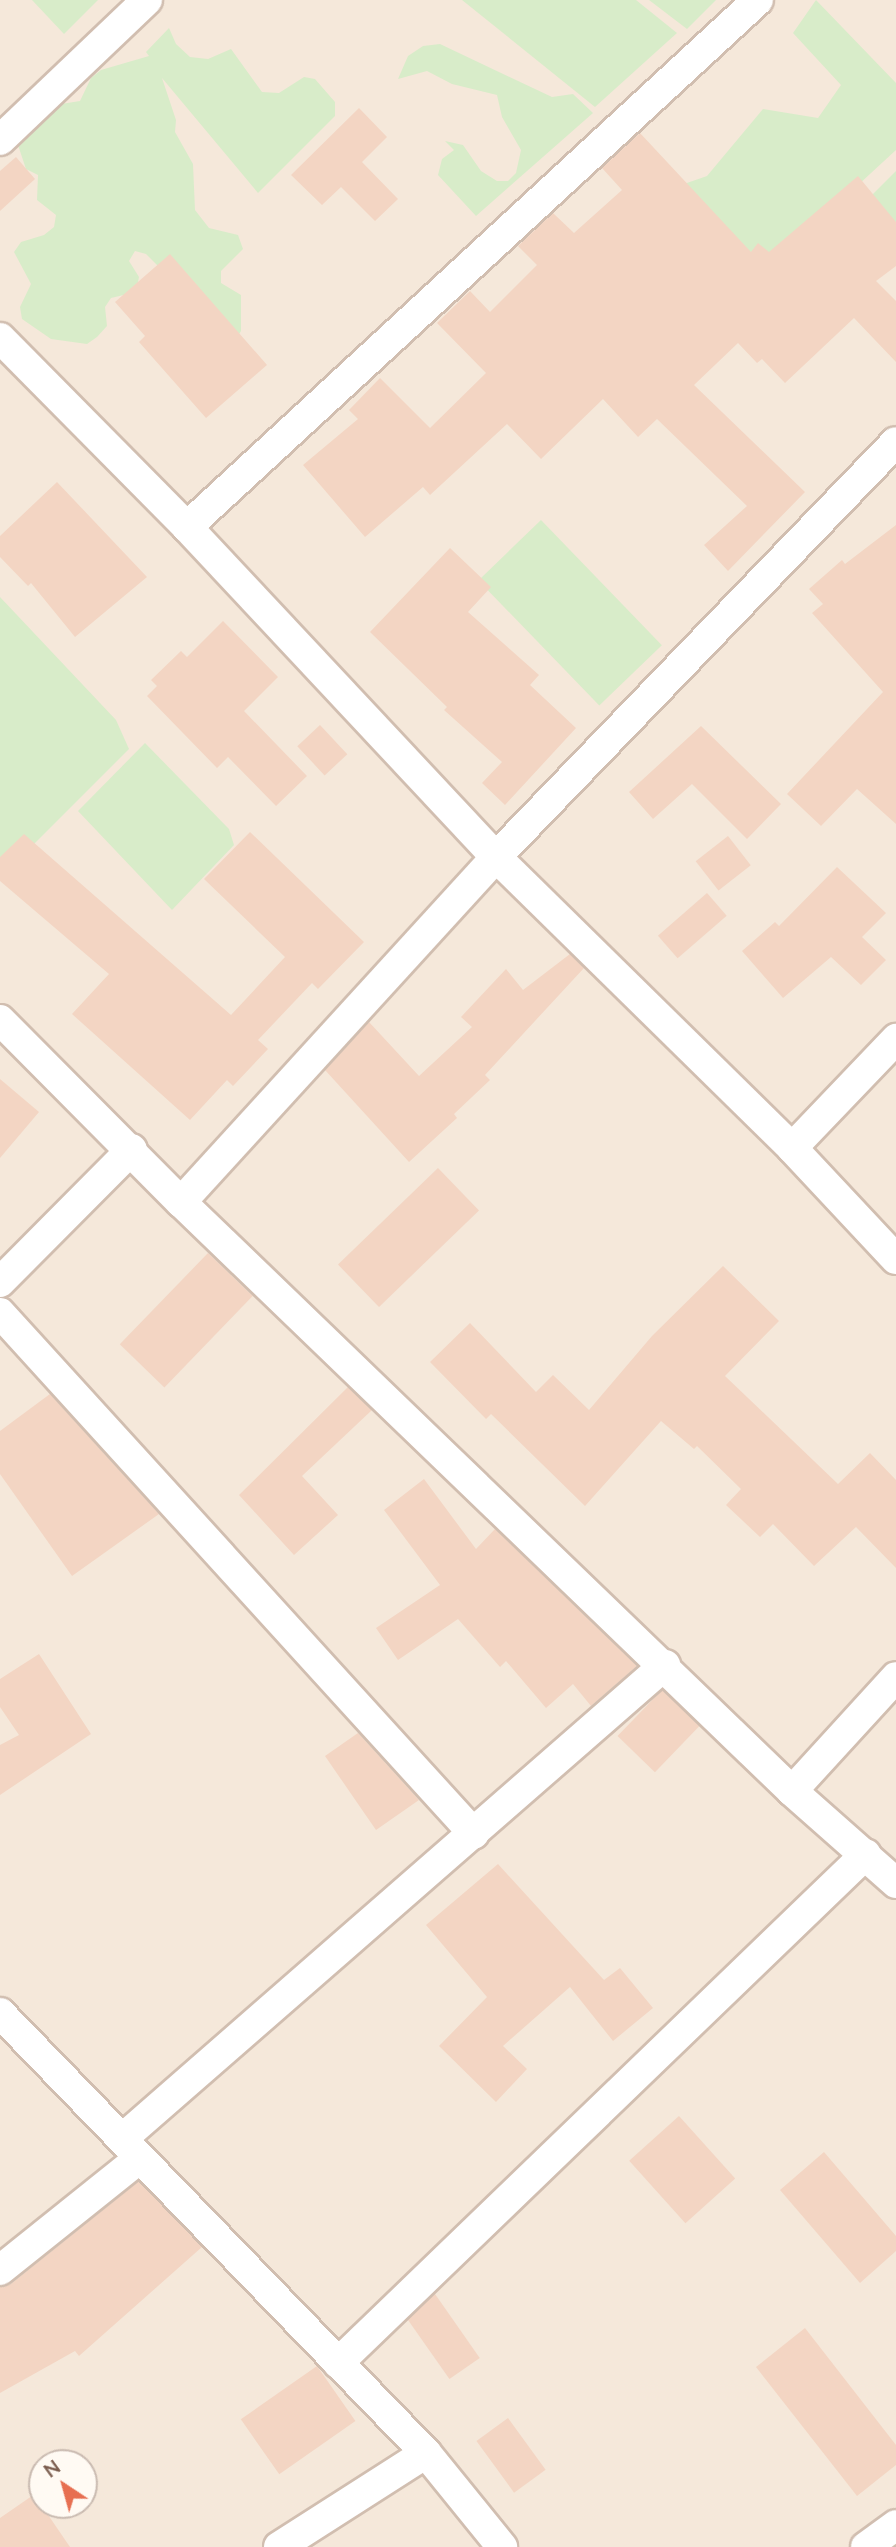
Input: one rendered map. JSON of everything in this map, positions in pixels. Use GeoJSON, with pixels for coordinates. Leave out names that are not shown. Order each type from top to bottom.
{"type":"FeatureCollection","features":[{"type":"Feature","properties":{"kind":"street"},"geometry":{"type":"LineString","coordinates":[[0,140],[146,0]]}},
{"type":"Feature","properties":{"kind":"street"},"geometry":{"type":"LineString","coordinates":[[187,527],[758,0]]}},
{"type":"Feature","properties":{"kind":"street"},"geometry":{"type":"LineString","coordinates":[[0,338],[187,527],[496,856],[792,1148],[896,1259]]}},
{"type":"Feature","properties":{"kind":"street"},"geometry":{"type":"LineString","coordinates":[[181,1202],[496,856],[896,442]]}},
{"type":"Feature","properties":{"kind":"street"},"geometry":{"type":"LineString","coordinates":[[0,1020],[132,1149],[181,1202],[665,1665],[792,1791],[896,1883]]}},
{"type":"Feature","properties":{"kind":"street"},"geometry":{"type":"LineString","coordinates":[[792,1148],[896,1039]]}},
{"type":"Feature","properties":{"kind":"street"},"geometry":{"type":"LineString","coordinates":[[0,1282],[132,1149]]}},
{"type":"Feature","properties":{"kind":"street"},"geometry":{"type":"LineString","coordinates":[[0,1313],[474,1834]]}},
{"type":"Feature","properties":{"kind":"street"},"geometry":{"type":"LineString","coordinates":[[0,2270],[474,1834],[665,1665]]}},
{"type":"Feature","properties":{"kind":"street"},"geometry":{"type":"LineString","coordinates":[[792,1791],[896,1676]]}},
{"type":"Feature","properties":{"kind":"street"},"geometry":{"type":"LineString","coordinates":[[338,2363],[866,1854]]}},
{"type":"Feature","properties":{"kind":"street"},"geometry":{"type":"LineString","coordinates":[[0,2012],[426,2453],[502,2547]]}},
{"type":"Feature","properties":{"kind":"street"},"geometry":{"type":"LineString","coordinates":[[279,2547],[426,2453]]}},
{"type":"Feature","properties":{"kind":"street"},"geometry":{"type":"LineString","coordinates":[[866,2547],[896,2525]]}},
{"type":"Feature","properties":{"kind":"shaded area"},"geometry":{"type":"Polygon","coordinates":[[[0,0],[896,0],[896,2547],[0,2547],[0,0]]]}},
{"type":"Feature","properties":{"kind":"green space"},"geometry":{"type":"Polygon","coordinates":[[[32,0],[98,0],[64,34],[32,0]]]}},
{"type":"Feature","properties":{"kind":"green space"},"geometry":{"type":"Polygon","coordinates":[[[462,0],[636,0],[677,33],[595,107],[462,0]]]}},
{"type":"Feature","properties":{"kind":"green space"},"geometry":{"type":"Polygon","coordinates":[[[649,0],[716,0],[687,29],[649,0]]]}},
{"type":"Feature","properties":{"kind":"green space"},"geometry":{"type":"Polygon","coordinates":[[[816,0],[896,83],[896,150],[767,269],[684,184],[707,176],[763,109],[818,118],[841,85],[793,33],[816,0]]]}},
{"type":"Feature","properties":{"kind":"green space"},"geometry":{"type":"Polygon","coordinates":[[[169,28],[176,44],[190,57],[208,59],[231,49],[262,92],[279,93],[304,77],[315,79],[335,102],[335,116],[258,193],[162,78],[176,120],[175,132],[193,164],[195,210],[209,228],[238,235],[243,249],[221,271],[221,283],[241,295],[241,331],[234,342],[146,254],[135,251],[129,261],[139,277],[136,292],[111,298],[105,307],[107,326],[97,337],[87,344],[51,339],[22,319],[20,307],[31,284],[14,252],[21,242],[44,235],[54,227],[56,215],[37,200],[38,175],[26,169],[15,136],[55,105],[80,101],[91,78],[101,70],[149,56],[146,52],[169,28]]]}},
{"type":"Feature","properties":{"kind":"green space"},"geometry":{"type":"Polygon","coordinates":[[[440,44],[552,97],[573,94],[593,113],[476,216],[438,175],[442,159],[454,150],[445,141],[463,145],[481,171],[497,181],[508,181],[516,173],[521,150],[502,117],[497,95],[452,84],[427,71],[398,79],[408,56],[423,46],[440,44]]]}},
{"type":"Feature","properties":{"kind":"green space"},"geometry":{"type":"Polygon","coordinates":[[[896,171],[896,229],[867,200],[896,171]]]}},
{"type":"Feature","properties":{"kind":"green space"},"geometry":{"type":"Polygon","coordinates":[[[541,520],[662,645],[599,706],[478,580],[541,520]]]}},
{"type":"Feature","properties":{"kind":"green space"},"geometry":{"type":"Polygon","coordinates":[[[0,597],[116,720],[129,749],[0,878],[0,597]]]}},
{"type":"Feature","properties":{"kind":"green space"},"geometry":{"type":"Polygon","coordinates":[[[145,743],[229,829],[234,845],[172,910],[78,811],[145,743]]]}},
{"type":"Feature","properties":{"kind":"building"},"geometry":{"type":"Polygon","coordinates":[[[359,108],[387,137],[362,162],[398,199],[375,221],[341,187],[322,205],[291,175],[359,108]]]}},
{"type":"Feature","properties":{"kind":"building"},"geometry":{"type":"Polygon","coordinates":[[[640,133],[751,252],[758,243],[769,252],[858,176],[896,222],[896,266],[876,281],[896,301],[896,362],[854,318],[785,383],[762,359],[757,363],[738,343],[694,385],[805,492],[728,571],[704,545],[747,506],[657,419],[638,437],[603,399],[541,459],[507,424],[430,495],[423,487],[365,537],[303,465],[358,419],[349,410],[380,378],[430,428],[486,373],[437,323],[470,291],[490,312],[537,265],[518,246],[553,213],[574,233],[622,190],[602,168],[640,133]]]}},
{"type":"Feature","properties":{"kind":"building"},"geometry":{"type":"Polygon","coordinates":[[[16,157],[35,179],[0,211],[0,171],[16,157]]]}},
{"type":"Feature","properties":{"kind":"building"},"geometry":{"type":"Polygon","coordinates":[[[170,254],[267,365],[206,418],[139,342],[145,336],[115,302],[170,254]]]}},
{"type":"Feature","properties":{"kind":"building"},"geometry":{"type":"Polygon","coordinates":[[[57,482],[147,577],[75,637],[31,583],[28,586],[0,557],[0,536],[57,482]]]}},
{"type":"Feature","properties":{"kind":"building"},"geometry":{"type":"Polygon","coordinates":[[[896,525],[896,824],[857,789],[821,826],[787,794],[883,692],[812,613],[823,604],[809,589],[842,560],[845,564],[896,525]]]}},
{"type":"Feature","properties":{"kind":"building"},"geometry":{"type":"Polygon","coordinates":[[[450,548],[491,587],[468,612],[539,675],[530,685],[576,728],[505,805],[482,783],[502,762],[444,710],[447,707],[370,632],[450,548]]]}},
{"type":"Feature","properties":{"kind":"building"},"geometry":{"type":"Polygon","coordinates":[[[223,621],[278,677],[244,711],[307,776],[276,806],[228,757],[217,768],[147,696],[157,686],[151,680],[181,651],[187,657],[223,621]]]}},
{"type":"Feature","properties":{"kind":"building"},"geometry":{"type":"Polygon","coordinates":[[[320,725],[347,754],[325,775],[297,746],[320,725]]]}},
{"type":"Feature","properties":{"kind":"building"},"geometry":{"type":"Polygon","coordinates":[[[701,726],[781,804],[747,839],[692,784],[653,819],[629,792],[701,726]]]}},
{"type":"Feature","properties":{"kind":"building"},"geometry":{"type":"Polygon","coordinates":[[[250,832],[364,942],[318,989],[312,983],[258,1040],[268,1049],[233,1086],[227,1080],[190,1120],[72,1014],[109,974],[0,881],[0,857],[24,834],[231,1015],[285,957],[204,879],[250,832]]]}},
{"type":"Feature","properties":{"kind":"building"},"geometry":{"type":"Polygon","coordinates":[[[728,836],[751,865],[718,890],[696,861],[728,836]]]}},
{"type":"Feature","properties":{"kind":"building"},"geometry":{"type":"Polygon","coordinates":[[[837,867],[886,913],[862,937],[886,960],[861,985],[831,957],[783,998],[742,951],[775,922],[779,926],[837,867]]]}},
{"type":"Feature","properties":{"kind":"building"},"geometry":{"type":"Polygon","coordinates":[[[707,893],[727,916],[678,958],[658,936],[707,893]]]}},
{"type":"Feature","properties":{"kind":"building"},"geometry":{"type":"Polygon","coordinates":[[[570,954],[584,968],[485,1075],[490,1080],[454,1114],[457,1118],[409,1162],[325,1070],[369,1022],[419,1076],[472,1027],[461,1017],[506,969],[523,990],[570,954]]]}},
{"type":"Feature","properties":{"kind":"building"},"geometry":{"type":"Polygon","coordinates":[[[0,1079],[39,1112],[0,1158],[0,1079]]]}},
{"type":"Feature","properties":{"kind":"building"},"geometry":{"type":"Polygon","coordinates":[[[438,1168],[479,1210],[379,1307],[338,1265],[438,1168]]]}},
{"type":"Feature","properties":{"kind":"building"},"geometry":{"type":"Polygon","coordinates":[[[208,1253],[253,1296],[164,1387],[120,1344],[208,1253]]]}},
{"type":"Feature","properties":{"kind":"building"},"geometry":{"type":"Polygon","coordinates":[[[723,1266],[779,1321],[725,1376],[838,1484],[870,1453],[896,1480],[896,1568],[856,1527],[814,1566],[773,1524],[760,1537],[726,1505],[741,1489],[697,1446],[694,1449],[661,1421],[585,1506],[491,1414],[486,1419],[430,1362],[470,1323],[536,1392],[553,1375],[589,1410],[652,1336],[723,1266]]]}},
{"type":"Feature","properties":{"kind":"building"},"geometry":{"type":"Polygon","coordinates":[[[348,1387],[372,1410],[302,1476],[338,1515],[294,1555],[239,1495],[348,1387]]]}},
{"type":"Feature","properties":{"kind":"building"},"geometry":{"type":"Polygon","coordinates":[[[50,1394],[159,1514],[72,1576],[0,1474],[0,1431],[50,1394]]]}},
{"type":"Feature","properties":{"kind":"building"},"geometry":{"type":"Polygon","coordinates":[[[424,1479],[476,1549],[495,1529],[637,1666],[591,1706],[573,1684],[546,1708],[506,1661],[500,1667],[458,1619],[398,1660],[376,1628],[440,1585],[384,1510],[424,1479]]]}},
{"type":"Feature","properties":{"kind":"building"},"geometry":{"type":"Polygon","coordinates":[[[39,1654],[91,1734],[0,1795],[0,1745],[19,1735],[0,1707],[0,1679],[39,1654]]]}},
{"type":"Feature","properties":{"kind":"building"},"geometry":{"type":"Polygon","coordinates":[[[662,1690],[699,1726],[655,1772],[618,1736],[662,1690]]]}},
{"type":"Feature","properties":{"kind":"building"},"geometry":{"type":"Polygon","coordinates":[[[358,1733],[419,1800],[376,1830],[325,1756],[358,1733]]]}},
{"type":"Feature","properties":{"kind":"building"},"geometry":{"type":"Polygon","coordinates":[[[498,1864],[604,1980],[620,1968],[653,2008],[613,2041],[570,1987],[503,2046],[527,2069],[496,2102],[439,2046],[487,1997],[426,1925],[498,1864]]]}},
{"type":"Feature","properties":{"kind":"building"},"geometry":{"type":"Polygon","coordinates":[[[679,2116],[735,2178],[685,2223],[629,2161],[679,2116]]]}},
{"type":"Feature","properties":{"kind":"building"},"geometry":{"type":"Polygon","coordinates":[[[824,2152],[896,2236],[896,2251],[860,2283],[780,2190],[824,2152]]]}},
{"type":"Feature","properties":{"kind":"building"},"geometry":{"type":"Polygon","coordinates":[[[139,2181],[202,2247],[79,2356],[75,2351],[0,2393],[0,2287],[11,2284],[139,2181]]]}},
{"type":"Feature","properties":{"kind":"building"},"geometry":{"type":"Polygon","coordinates":[[[435,2294],[480,2358],[449,2379],[405,2315],[435,2294]]]}},
{"type":"Feature","properties":{"kind":"building"},"geometry":{"type":"Polygon","coordinates":[[[805,2328],[896,2445],[896,2465],[857,2496],[756,2367],[805,2328]]]}},
{"type":"Feature","properties":{"kind":"building"},"geometry":{"type":"Polygon","coordinates":[[[317,2366],[355,2421],[279,2474],[241,2419],[317,2366]]]}},
{"type":"Feature","properties":{"kind":"building"},"geometry":{"type":"Polygon","coordinates":[[[508,2418],[546,2470],[514,2493],[476,2441],[508,2418]]]}},
{"type":"Feature","properties":{"kind":"building"},"geometry":{"type":"Polygon","coordinates":[[[28,2499],[28,2519],[51,2519],[70,2547],[0,2547],[0,2518],[28,2499]]]}}]}
